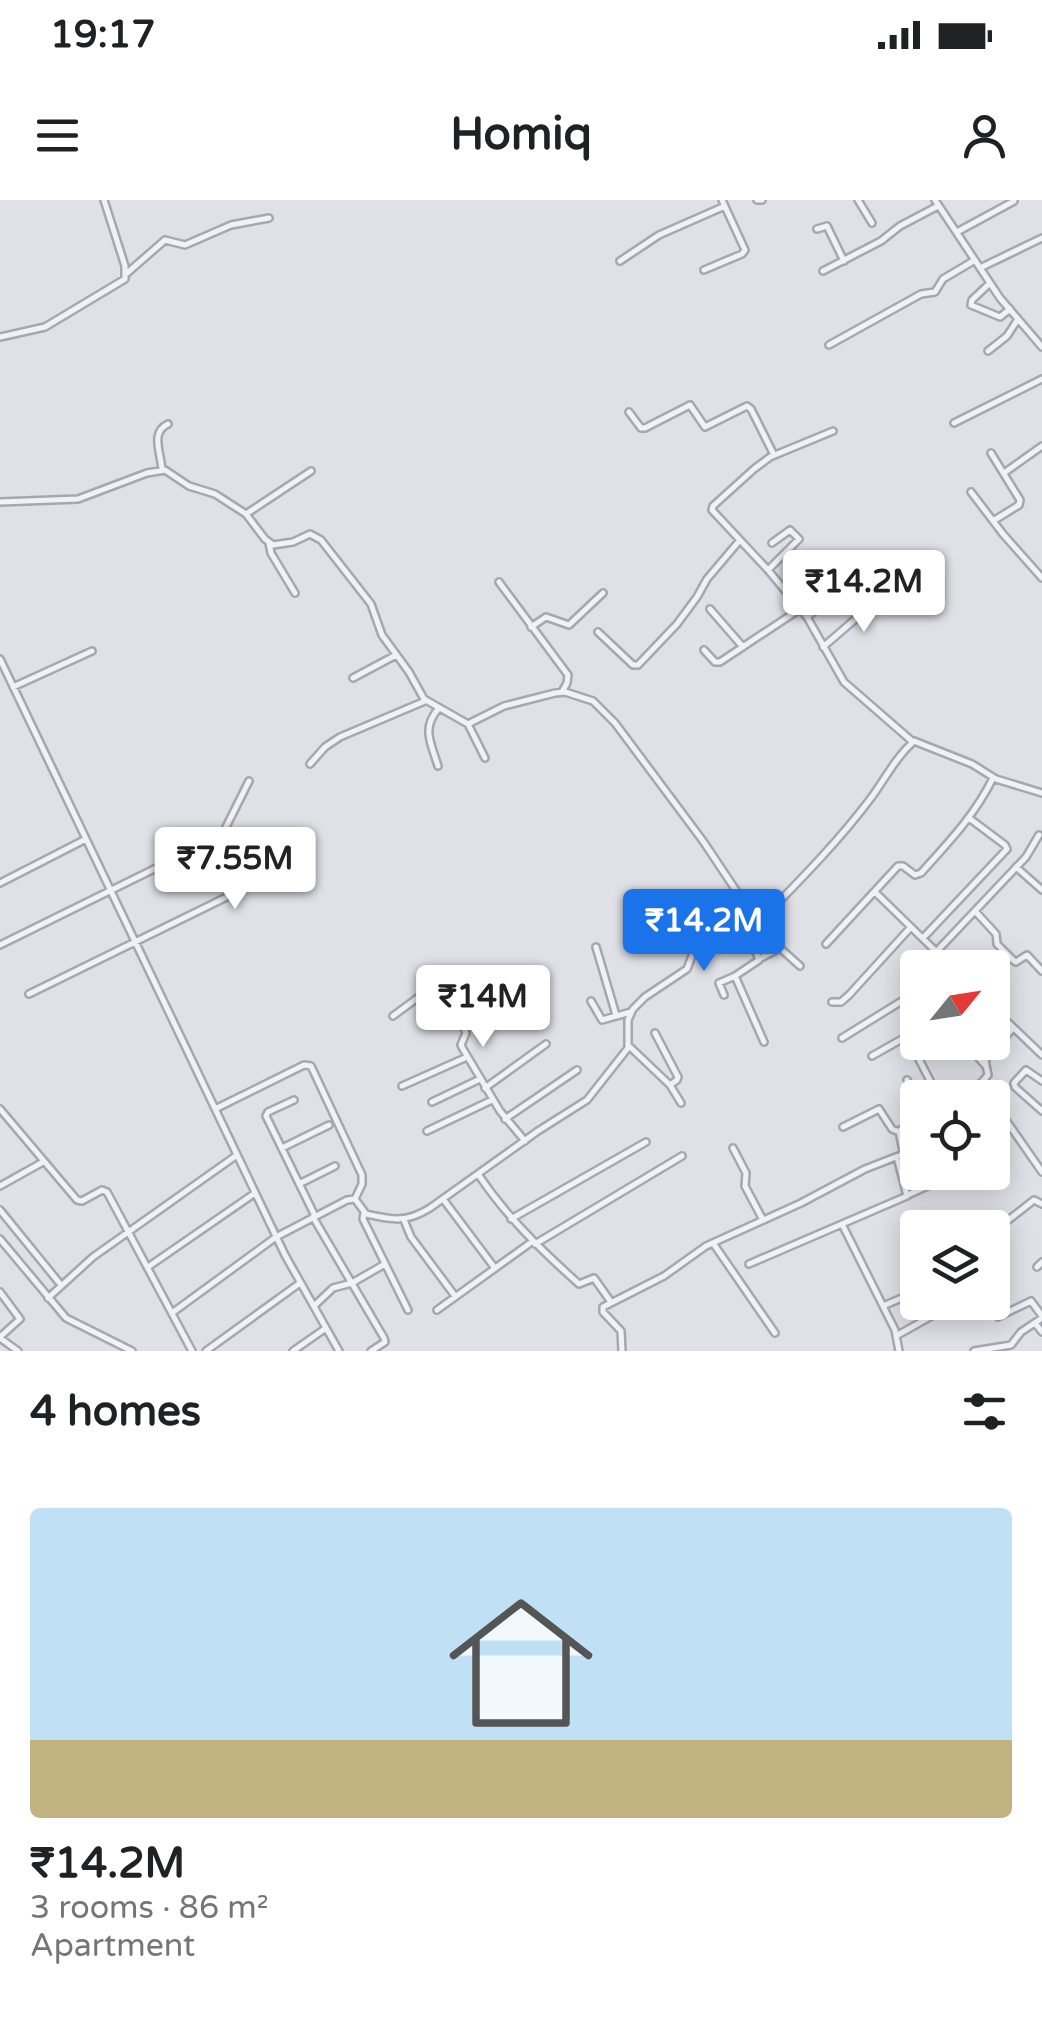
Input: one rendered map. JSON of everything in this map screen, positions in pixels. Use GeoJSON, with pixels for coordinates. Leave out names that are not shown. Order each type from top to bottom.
{"type":"FeatureCollection","features":[{"type":"Feature","properties":{"kind":"street"},"geometry":{"type":"LineString","coordinates":[[104,200],[126,274]]}},
{"type":"Feature","properties":{"kind":"street"},"geometry":{"type":"LineString","coordinates":[[858,200],[872,223]]}},
{"type":"Feature","properties":{"kind":"street"},"geometry":{"type":"LineString","coordinates":[[823,271],[881,241],[945,200]]}},
{"type":"Feature","properties":{"kind":"street"},"geometry":{"type":"LineString","coordinates":[[956,232],[1014,201]]}},
{"type":"Feature","properties":{"kind":"street"},"geometry":{"type":"LineString","coordinates":[[620,261],[660,235],[723,203],[745,250],[704,270]]}},
{"type":"Feature","properties":{"kind":"street"},"geometry":{"type":"LineString","coordinates":[[937,203],[990,283],[1042,346]]}},
{"type":"Feature","properties":{"kind":"street"},"geometry":{"type":"LineString","coordinates":[[0,337],[46,327],[71,314],[119,284],[163,241],[185,245],[224,228],[269,218]]}},
{"type":"Feature","properties":{"kind":"street"},"geometry":{"type":"LineString","coordinates":[[817,229],[827,226],[844,261]]}},
{"type":"Feature","properties":{"kind":"street"},"geometry":{"type":"LineString","coordinates":[[980,268],[1042,238]]}},
{"type":"Feature","properties":{"kind":"street"},"geometry":{"type":"LineString","coordinates":[[828,345],[921,294],[935,292],[943,279],[975,260]]}},
{"type":"Feature","properties":{"kind":"street"},"geometry":{"type":"LineString","coordinates":[[990,283],[971,305],[1000,317],[1010,309]]}},
{"type":"Feature","properties":{"kind":"street"},"geometry":{"type":"LineString","coordinates":[[988,351],[1007,336],[1018,318]]}},
{"type":"Feature","properties":{"kind":"street"},"geometry":{"type":"LineString","coordinates":[[954,423],[1042,379]]}},
{"type":"Feature","properties":{"kind":"street"},"geometry":{"type":"LineString","coordinates":[[629,412],[645,428],[690,406],[705,428],[747,406],[774,455]]}},
{"type":"Feature","properties":{"kind":"street"},"geometry":{"type":"LineString","coordinates":[[162,470],[157,433],[168,424]]}},
{"type":"Feature","properties":{"kind":"street"},"geometry":{"type":"LineString","coordinates":[[833,432],[774,455],[712,507],[713,512],[807,617],[844,682],[913,742],[972,764],[993,777],[1042,793]]}},
{"type":"Feature","properties":{"kind":"street"},"geometry":{"type":"LineString","coordinates":[[1004,473],[1042,446]]}},
{"type":"Feature","properties":{"kind":"street"},"geometry":{"type":"LineString","coordinates":[[991,452],[1020,503],[993,521]]}},
{"type":"Feature","properties":{"kind":"street"},"geometry":{"type":"LineString","coordinates":[[0,502],[78,499],[136,477],[162,470],[169,472],[246,514],[269,543],[271,554],[296,593]]}},
{"type":"Feature","properties":{"kind":"street"},"geometry":{"type":"LineString","coordinates":[[246,514],[311,471]]}},
{"type":"Feature","properties":{"kind":"street"},"geometry":{"type":"LineString","coordinates":[[971,492],[1042,578]]}},
{"type":"Feature","properties":{"kind":"street"},"geometry":{"type":"LineString","coordinates":[[768,570],[800,540],[790,530],[772,543]]}},
{"type":"Feature","properties":{"kind":"street"},"geometry":{"type":"LineString","coordinates":[[269,543],[285,544],[310,534],[322,540],[371,604],[382,635],[425,701],[468,724],[485,758]]}},
{"type":"Feature","properties":{"kind":"street"},"geometry":{"type":"LineString","coordinates":[[598,632],[638,666],[677,624],[740,540]]}},
{"type":"Feature","properties":{"kind":"street"},"geometry":{"type":"LineString","coordinates":[[807,617],[867,568]]}},
{"type":"Feature","properties":{"kind":"street"},"geometry":{"type":"LineString","coordinates":[[499,582],[568,675],[562,692]]}},
{"type":"Feature","properties":{"kind":"street"},"geometry":{"type":"LineString","coordinates":[[532,627],[546,617],[568,625],[602,593]]}},
{"type":"Feature","properties":{"kind":"street"},"geometry":{"type":"LineString","coordinates":[[824,647],[881,597]]}},
{"type":"Feature","properties":{"kind":"street"},"geometry":{"type":"LineString","coordinates":[[704,650],[718,663],[800,608]]}},
{"type":"Feature","properties":{"kind":"street"},"geometry":{"type":"LineString","coordinates":[[710,609],[742,646]]}},
{"type":"Feature","properties":{"kind":"street"},"geometry":{"type":"LineString","coordinates":[[13,687],[92,651]]}},
{"type":"Feature","properties":{"kind":"street"},"geometry":{"type":"LineString","coordinates":[[353,678],[396,655]]}},
{"type":"Feature","properties":{"kind":"street"},"geometry":{"type":"LineString","coordinates":[[0,659],[276,1238],[340,1351]]}},
{"type":"Feature","properties":{"kind":"street"},"geometry":{"type":"LineString","coordinates":[[468,724],[504,706],[562,692],[593,701],[608,714],[703,841],[754,918],[752,942],[759,959]]}},
{"type":"Feature","properties":{"kind":"street"},"geometry":{"type":"LineString","coordinates":[[310,764],[340,737],[425,701]]}},
{"type":"Feature","properties":{"kind":"street"},"geometry":{"type":"LineString","coordinates":[[438,766],[428,725],[439,708]]}},
{"type":"Feature","properties":{"kind":"street"},"geometry":{"type":"LineString","coordinates":[[364,1213],[404,1220],[424,1212],[586,1100],[629,1046],[628,1020],[645,996],[687,969],[695,948],[768,912],[822,857],[913,742]]}},
{"type":"Feature","properties":{"kind":"street"},"geometry":{"type":"LineString","coordinates":[[826,944],[900,865],[918,874],[969,818],[993,777]]}},
{"type":"Feature","properties":{"kind":"street"},"geometry":{"type":"LineString","coordinates":[[0,945],[217,838],[249,781]]}},
{"type":"Feature","properties":{"kind":"street"},"geometry":{"type":"LineString","coordinates":[[923,938],[1007,850],[1006,845],[969,818]]}},
{"type":"Feature","properties":{"kind":"street"},"geometry":{"type":"LineString","coordinates":[[938,950],[1035,848],[1038,835]]}},
{"type":"Feature","properties":{"kind":"street"},"geometry":{"type":"LineString","coordinates":[[29,994],[243,888],[217,838]]}},
{"type":"Feature","properties":{"kind":"street"},"geometry":{"type":"LineString","coordinates":[[0,883],[86,840]]}},
{"type":"Feature","properties":{"kind":"street"},"geometry":{"type":"LineString","coordinates":[[1016,867],[1042,890]]}},
{"type":"Feature","properties":{"kind":"street"},"geometry":{"type":"LineString","coordinates":[[874,892],[936,950]]}},
{"type":"Feature","properties":{"kind":"street"},"geometry":{"type":"LineString","coordinates":[[974,911],[996,934],[997,944],[1014,962],[1028,955],[1042,971]]}},
{"type":"Feature","properties":{"kind":"street"},"geometry":{"type":"LineString","coordinates":[[832,1002],[842,1002],[911,927]]}},
{"type":"Feature","properties":{"kind":"street"},"geometry":{"type":"LineString","coordinates":[[596,947],[616,1015]]}},
{"type":"Feature","properties":{"kind":"street"},"geometry":{"type":"LineString","coordinates":[[724,995],[719,982],[780,948],[800,966]]}},
{"type":"Feature","properties":{"kind":"street"},"geometry":{"type":"LineString","coordinates":[[735,976],[764,1042]]}},
{"type":"Feature","properties":{"kind":"street"},"geometry":{"type":"LineString","coordinates":[[425,981],[466,1031],[461,1045],[467,1057],[492,1100],[524,1141]]}},
{"type":"Feature","properties":{"kind":"street"},"geometry":{"type":"LineString","coordinates":[[393,1016],[431,988]]}},
{"type":"Feature","properties":{"kind":"street"},"geometry":{"type":"LineString","coordinates":[[591,1001],[601,1019],[631,1012]]}},
{"type":"Feature","properties":{"kind":"street"},"geometry":{"type":"LineString","coordinates":[[842,1038],[900,1002]]}},
{"type":"Feature","properties":{"kind":"street"},"geometry":{"type":"LineString","coordinates":[[1010,1025],[1042,1055]]}},
{"type":"Feature","properties":{"kind":"street"},"geometry":{"type":"LineString","coordinates":[[985,1065],[1013,1028]]}},
{"type":"Feature","properties":{"kind":"street"},"geometry":{"type":"LineString","coordinates":[[654,1033],[678,1076],[670,1085]]}},
{"type":"Feature","properties":{"kind":"street"},"geometry":{"type":"LineString","coordinates":[[872,1056],[900,1040]]}},
{"type":"Feature","properties":{"kind":"street"},"geometry":{"type":"LineString","coordinates":[[485,1088],[546,1044]]}},
{"type":"Feature","properties":{"kind":"street"},"geometry":{"type":"LineString","coordinates":[[629,1046],[670,1085],[681,1103]]}},
{"type":"Feature","properties":{"kind":"street"},"geometry":{"type":"LineString","coordinates":[[402,1086],[467,1057]]}},
{"type":"Feature","properties":{"kind":"street"},"geometry":{"type":"LineString","coordinates":[[980,1060],[988,1075],[983,1080]]}},
{"type":"Feature","properties":{"kind":"street"},"geometry":{"type":"LineString","coordinates":[[215,1109],[304,1065],[311,1066],[362,1175],[355,1199]]}},
{"type":"Feature","properties":{"kind":"street"},"geometry":{"type":"LineString","coordinates":[[505,1119],[577,1070]]}},
{"type":"Feature","properties":{"kind":"street"},"geometry":{"type":"LineString","coordinates":[[1042,1081],[1026,1070],[1014,1083],[1042,1111]]}},
{"type":"Feature","properties":{"kind":"street"},"geometry":{"type":"LineString","coordinates":[[432,1102],[480,1079]]}},
{"type":"Feature","properties":{"kind":"street"},"geometry":{"type":"LineString","coordinates":[[294,1100],[266,1116],[314,1216],[384,1340],[371,1351]]}},
{"type":"Feature","properties":{"kind":"street"},"geometry":{"type":"LineString","coordinates":[[426,1131],[492,1100]]}},
{"type":"Feature","properties":{"kind":"street"},"geometry":{"type":"LineString","coordinates":[[622,1351],[621,1331],[603,1312],[604,1306],[664,1276],[713,1243],[903,1153],[899,1132],[892,1129],[878,1109],[843,1126]]}},
{"type":"Feature","properties":{"kind":"street"},"geometry":{"type":"LineString","coordinates":[[0,1110],[3,1119],[77,1200],[82,1202],[102,1190],[107,1192],[192,1351]]}},
{"type":"Feature","properties":{"kind":"street"},"geometry":{"type":"LineString","coordinates":[[282,1149],[329,1125]]}},
{"type":"Feature","properties":{"kind":"street"},"geometry":{"type":"LineString","coordinates":[[1010,1125],[1042,1172]]}},
{"type":"Feature","properties":{"kind":"street"},"geometry":{"type":"LineString","coordinates":[[511,1219],[646,1142]]}},
{"type":"Feature","properties":{"kind":"street"},"geometry":{"type":"LineString","coordinates":[[732,1148],[746,1173],[745,1186],[763,1220]]}},
{"type":"Feature","properties":{"kind":"street"},"geometry":{"type":"LineString","coordinates":[[48,1298],[93,1257],[237,1155]]}},
{"type":"Feature","properties":{"kind":"street"},"geometry":{"type":"LineString","coordinates":[[437,1310],[534,1242],[682,1156]]}},
{"type":"Feature","properties":{"kind":"street"},"geometry":{"type":"LineString","coordinates":[[898,1157],[908,1195]]}},
{"type":"Feature","properties":{"kind":"street"},"geometry":{"type":"LineString","coordinates":[[0,1186],[43,1162]]}},
{"type":"Feature","properties":{"kind":"street"},"geometry":{"type":"LineString","coordinates":[[299,1184],[335,1166]]}},
{"type":"Feature","properties":{"kind":"street"},"geometry":{"type":"LineString","coordinates":[[478,1174],[511,1219],[534,1242],[579,1284],[594,1278],[611,1302]]}},
{"type":"Feature","properties":{"kind":"street"},"geometry":{"type":"LineString","coordinates":[[750,1264],[919,1190]]}},
{"type":"Feature","properties":{"kind":"street"},"geometry":{"type":"LineString","coordinates":[[148,1268],[254,1193]]}},
{"type":"Feature","properties":{"kind":"street"},"geometry":{"type":"LineString","coordinates":[[444,1198],[494,1268]]}},
{"type":"Feature","properties":{"kind":"street"},"geometry":{"type":"LineString","coordinates":[[355,1199],[383,1265],[408,1310]]}},
{"type":"Feature","properties":{"kind":"street"},"geometry":{"type":"LineString","coordinates":[[172,1313],[276,1238],[355,1199]]}},
{"type":"Feature","properties":{"kind":"street"},"geometry":{"type":"LineString","coordinates":[[1010,1219],[1032,1201],[1042,1204]]}},
{"type":"Feature","properties":{"kind":"street"},"geometry":{"type":"LineString","coordinates":[[0,1210],[61,1284]]}},
{"type":"Feature","properties":{"kind":"street"},"geometry":{"type":"LineString","coordinates":[[404,1220],[455,1297]]}},
{"type":"Feature","properties":{"kind":"street"},"geometry":{"type":"LineString","coordinates":[[842,1224],[883,1306],[899,1351]]}},
{"type":"Feature","properties":{"kind":"street"},"geometry":{"type":"LineString","coordinates":[[0,1239],[72,1321],[132,1351]]}},
{"type":"Feature","properties":{"kind":"street"},"geometry":{"type":"LineString","coordinates":[[713,1243],[774,1334]]}},
{"type":"Feature","properties":{"kind":"street"},"geometry":{"type":"LineString","coordinates":[[314,1306],[333,1288],[352,1283],[383,1265]]}},
{"type":"Feature","properties":{"kind":"street"},"geometry":{"type":"LineString","coordinates":[[206,1351],[300,1283]]}},
{"type":"Feature","properties":{"kind":"street"},"geometry":{"type":"LineString","coordinates":[[0,1292],[20,1319],[0,1337],[18,1351]]}},
{"type":"Feature","properties":{"kind":"street"},"geometry":{"type":"LineString","coordinates":[[883,1306],[900,1299]]}},
{"type":"Feature","properties":{"kind":"street"},"geometry":{"type":"LineString","coordinates":[[974,1351],[1016,1345],[1021,1332],[1042,1317],[1031,1301],[1010,1311]]}},
{"type":"Feature","properties":{"kind":"street"},"geometry":{"type":"LineString","coordinates":[[896,1336],[925,1320]]}},
{"type":"Feature","properties":{"kind":"street"},"geometry":{"type":"LineString","coordinates":[[1035,1322],[1042,1332]]}},
{"type":"Feature","properties":{"kind":"street"},"geometry":{"type":"LineString","coordinates":[[293,1351],[326,1328]]}}]}
